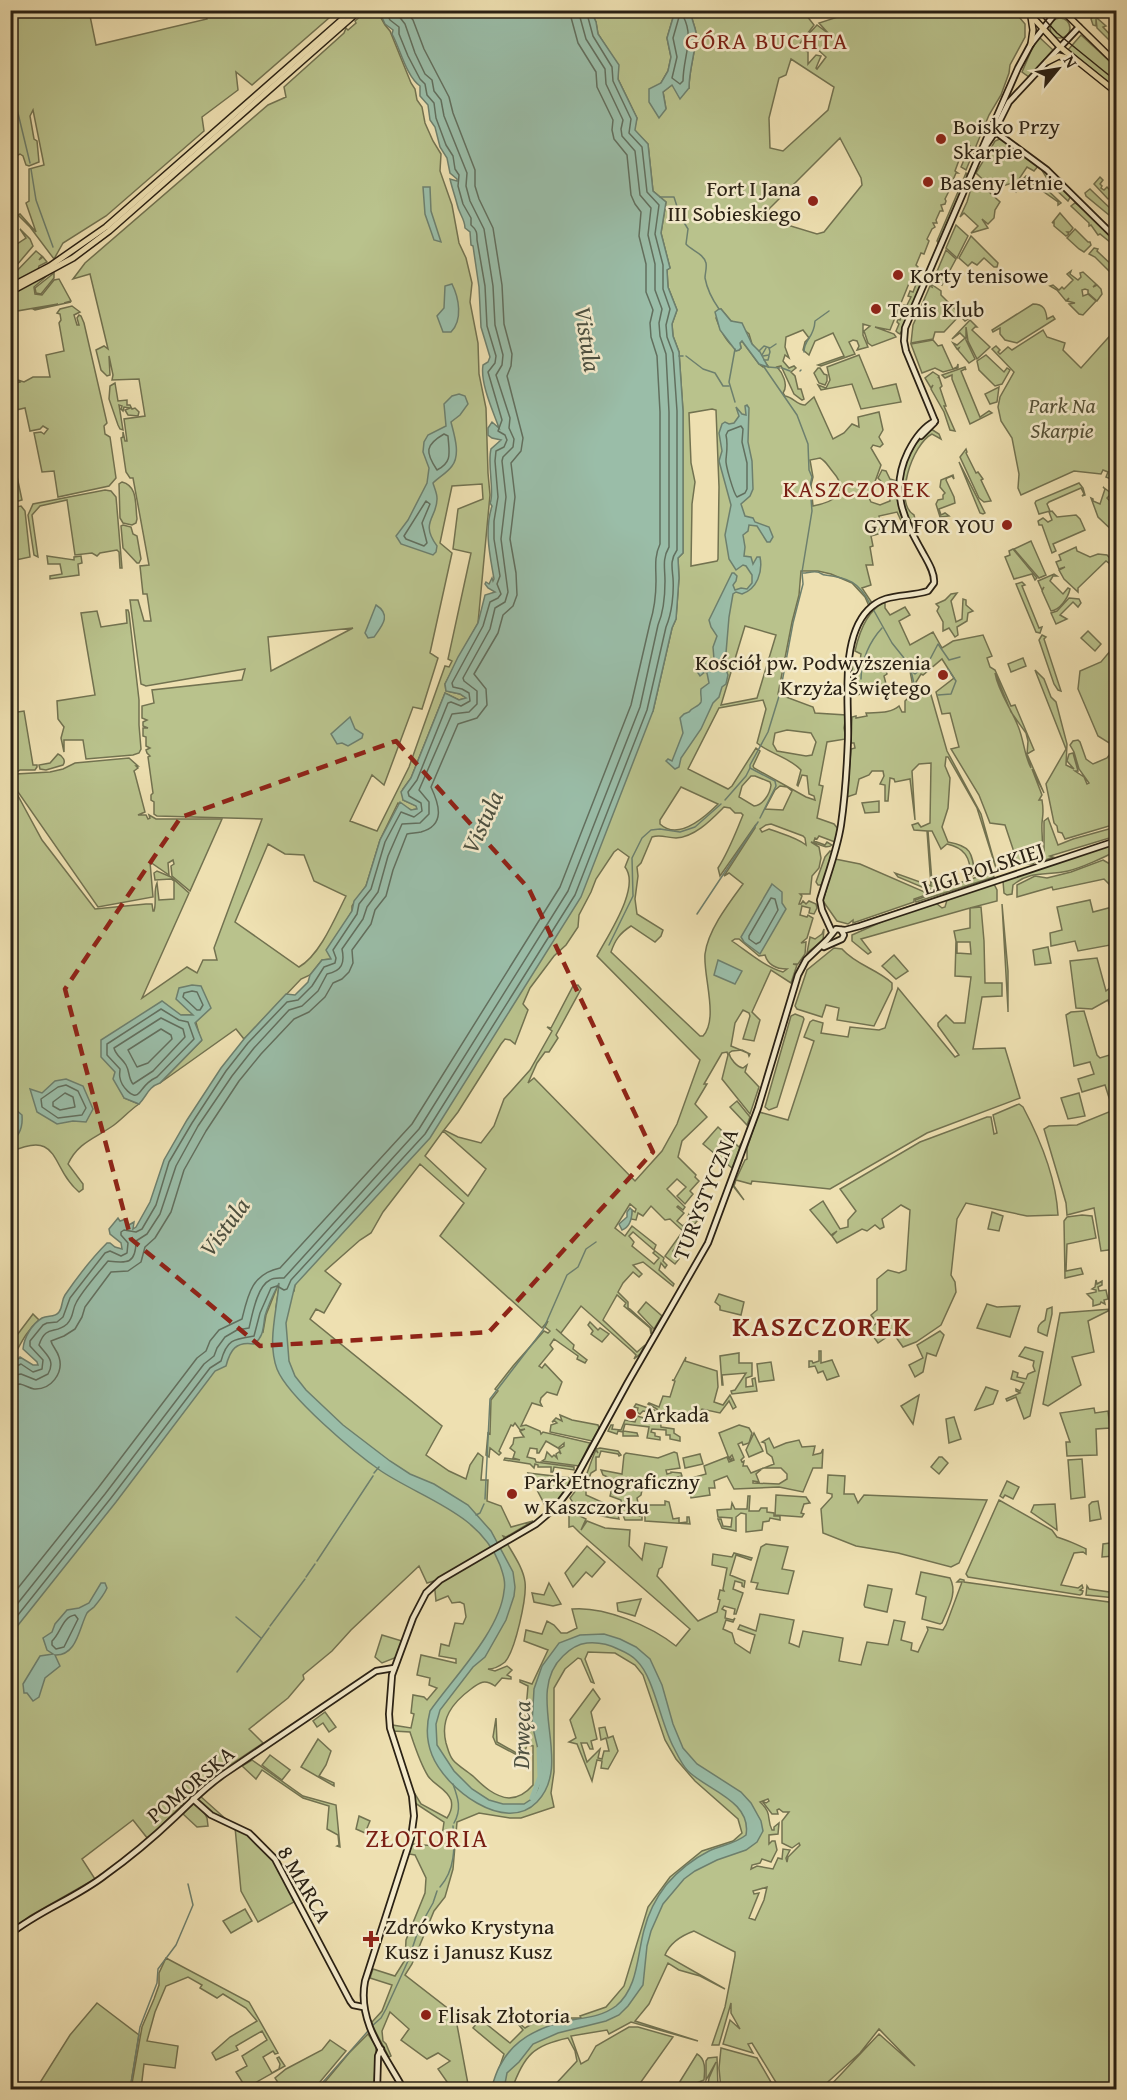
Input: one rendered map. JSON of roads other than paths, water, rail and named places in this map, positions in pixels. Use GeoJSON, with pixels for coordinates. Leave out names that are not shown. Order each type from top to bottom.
{"type":"FeatureCollection","features":[{"type":"Feature","properties":{"kind":"main road"},"geometry":{"type":"LineString","coordinates":[[10,287],[51,268],[106,227],[353,10]]}},
{"type":"Feature","properties":{"kind":"main road"},"geometry":{"type":"LineString","coordinates":[[10,292],[88,248],[360,10]]}},
{"type":"Feature","properties":{"kind":"main road"},"geometry":{"type":"LineString","coordinates":[[996,130],[1018,68],[1031,44],[1060,10],[1116,63]]}},
{"type":"Feature","properties":{"kind":"main road"},"geometry":{"type":"LineString","coordinates":[[1028,13],[1060,47],[1116,92]]}},
{"type":"Feature","properties":{"kind":"main road"},"geometry":{"type":"LineString","coordinates":[[1028,13],[1033,29],[1031,44]]}},
{"type":"Feature","properties":{"kind":"main road"},"geometry":{"type":"LineString","coordinates":[[844,936],[835,931],[825,917],[820,900],[841,828],[846,775],[848,668],[857,629],[872,607],[889,597],[928,591],[934,583],[934,576],[926,558],[905,520],[899,496],[901,471],[909,450],[916,439],[935,421],[906,351],[904,328],[979,156],[996,130],[1009,102],[1080,28]]}},
{"type":"Feature","properties":{"kind":"main road"},"geometry":{"type":"LineString","coordinates":[[1047,62],[1061,56],[1079,62]]}},
{"type":"Feature","properties":{"kind":"main road"},"geometry":{"type":"LineString","coordinates":[[996,130],[1047,170],[1116,237]]}},
{"type":"Feature","properties":{"kind":"main road","name":"LIGI POLSKIEJ"},"geometry":{"type":"LineString","coordinates":[[835,931],[860,926],[1116,841]]}},
{"type":"Feature","properties":{"kind":"main road","name":"LIGI POLSKIEJ"},"geometry":{"type":"LineString","coordinates":[[836,941],[860,926]]}},
{"type":"Feature","properties":{"kind":"main road"},"geometry":{"type":"LineString","coordinates":[[835,931],[836,941]]}},
{"type":"Feature","properties":{"kind":"main road","name":"TURYSTYCZNA"},"geometry":{"type":"LineString","coordinates":[[363,2007],[365,1981],[406,1857],[413,1827],[412,1796],[390,1725],[390,1697],[394,1668],[413,1618],[426,1593],[440,1580],[541,1520],[561,1501],[708,1243],[758,1108],[799,972],[806,960],[835,931]]}},
{"type":"Feature","properties":{"kind":"main road","name":"TURYSTYCZNA"},"geometry":{"type":"LineString","coordinates":[[816,950],[836,941]]}},
{"type":"Feature","properties":{"kind":"main road","name":"POMORSKA"},"geometry":{"type":"LineString","coordinates":[[10,1934],[35,1916],[81,1892],[104,1876],[226,1772],[376,1671],[394,1668]]}},
{"type":"Feature","properties":{"kind":"main road","name":"8 MARCA"},"geometry":{"type":"LineString","coordinates":[[193,1799],[211,1815],[246,1832],[275,1858],[350,2001],[353,2005],[363,2007]]}},
{"type":"Feature","properties":{"kind":"main road"},"geometry":{"type":"LineString","coordinates":[[363,2007],[365,2018],[404,2090]]}},
{"type":"Feature","properties":{"kind":"main road"},"geometry":{"type":"LineString","coordinates":[[377,2090],[378,2056],[381,2049]]}},
{"type":"Feature","properties":{"kind":"water","name":"Vistula"},"geometry":{"type":"Polygon","coordinates":[[[379,11],[591,11],[598,34],[619,65],[618,79],[637,118],[635,130],[648,144],[653,191],[666,202],[661,233],[670,268],[667,270],[668,287],[677,310],[672,324],[673,336],[679,352],[683,411],[683,553],[678,558],[676,619],[653,711],[581,897],[430,1138],[295,1285],[286,1323],[289,1361],[295,1376],[306,1390],[343,1425],[390,1461],[468,1505],[491,1531],[513,1572],[514,1596],[506,1620],[485,1657],[473,1667],[440,1710],[436,1724],[437,1745],[454,1771],[472,1789],[489,1800],[503,1804],[524,1804],[533,1798],[541,1773],[541,1762],[532,1724],[534,1689],[542,1666],[559,1643],[580,1635],[604,1634],[636,1647],[650,1659],[662,1685],[673,1724],[683,1748],[697,1764],[741,1792],[751,1803],[761,1821],[763,1831],[757,1842],[746,1850],[695,1871],[684,1879],[663,1904],[647,1946],[643,1985],[628,2006],[619,2015],[606,2021],[558,2033],[533,2044],[507,2073],[504,2089],[491,2089],[507,2054],[524,2038],[555,2024],[602,2014],[623,1999],[633,1981],[648,1918],[662,1890],[680,1870],[696,1858],[746,1835],[746,1823],[742,1813],[735,1805],[696,1778],[684,1766],[669,1738],[653,1689],[643,1668],[631,1655],[599,1643],[580,1644],[574,1647],[563,1656],[552,1672],[547,1689],[551,1768],[547,1786],[537,1802],[524,1811],[509,1813],[493,1810],[477,1803],[449,1781],[439,1768],[430,1749],[427,1733],[430,1711],[474,1654],[494,1622],[505,1588],[500,1565],[491,1547],[465,1520],[370,1463],[323,1424],[294,1394],[277,1369],[274,1359],[274,1326],[279,1283],[266,1312],[260,1338],[254,1344],[238,1345],[232,1351],[226,1366],[215,1371],[116,1502],[11,1634],[11,1366],[20,1357],[33,1365],[38,1365],[23,1349],[32,1327],[42,1318],[57,1314],[70,1288],[107,1243],[122,1249],[121,1243],[110,1234],[109,1229],[118,1218],[120,1221],[126,1219],[127,1226],[134,1222],[133,1229],[136,1227],[150,1202],[164,1160],[221,1068],[244,1039],[286,994],[295,995],[308,982],[310,975],[322,960],[331,959],[326,950],[352,911],[354,901],[366,886],[380,840],[400,802],[411,810],[417,809],[416,806],[403,800],[401,792],[411,778],[445,693],[459,700],[466,698],[446,691],[445,684],[478,623],[485,595],[495,592],[485,584],[486,582],[489,584],[492,578],[493,581],[494,579],[488,534],[492,506],[490,503],[492,493],[490,455],[491,449],[501,440],[488,435],[488,428],[492,422],[499,428],[483,380],[483,365],[490,357],[481,327],[479,287],[473,246],[470,232],[465,228],[458,208],[450,179],[457,181],[457,179],[450,173],[447,158],[440,147],[435,127],[430,120],[428,105],[420,96],[420,86],[407,69],[392,34],[393,30],[385,24],[379,11]]]}},
{"type":"Feature","properties":{"kind":"water"},"geometry":{"type":"Polygon","coordinates":[[[675,11],[691,11],[696,32],[689,88],[680,99],[672,85],[663,92],[666,109],[659,118],[649,102],[649,89],[661,83],[668,71],[671,57],[667,38],[675,11]]]}},
{"type":"Feature","properties":{"kind":"water"},"geometry":{"type":"Polygon","coordinates":[[[423,187],[430,187],[431,211],[441,242],[434,240],[425,214],[423,187]]]}},
{"type":"Feature","properties":{"kind":"water"},"geometry":{"type":"Polygon","coordinates":[[[452,284],[458,302],[457,321],[451,332],[443,332],[437,316],[444,308],[445,286],[452,284]]]}},
{"type":"Feature","properties":{"kind":"water"},"geometry":{"type":"Polygon","coordinates":[[[719,309],[731,321],[742,323],[752,344],[760,352],[768,367],[759,364],[742,341],[741,348],[736,351],[720,330],[715,312],[719,309]]]}},
{"type":"Feature","properties":{"kind":"water"},"geometry":{"type":"Polygon","coordinates":[[[459,394],[465,396],[468,404],[451,422],[456,444],[455,461],[448,471],[433,483],[437,505],[429,525],[432,538],[437,546],[433,555],[401,544],[396,536],[408,520],[427,483],[429,468],[423,452],[424,442],[428,435],[446,426],[444,404],[452,396],[459,394]]]}},
{"type":"Feature","properties":{"kind":"water"},"geometry":{"type":"Polygon","coordinates":[[[747,405],[753,489],[750,496],[741,504],[745,516],[769,527],[773,537],[770,542],[767,542],[757,526],[749,525],[748,531],[743,535],[744,556],[751,557],[753,564],[757,557],[760,557],[760,574],[755,584],[747,592],[733,594],[726,653],[728,662],[725,667],[728,675],[726,684],[713,703],[701,729],[681,758],[679,767],[675,769],[666,761],[668,759],[672,761],[683,733],[680,718],[700,704],[701,689],[709,683],[707,673],[700,676],[696,670],[701,662],[703,669],[707,670],[706,664],[714,659],[713,647],[717,636],[709,620],[732,573],[737,576],[733,585],[735,590],[747,589],[752,583],[752,575],[746,566],[743,565],[736,570],[729,559],[725,535],[731,505],[719,461],[722,451],[719,433],[722,424],[734,423],[739,416],[736,407],[746,415],[745,406],[747,405]]]}},
{"type":"Feature","properties":{"kind":"water"},"geometry":{"type":"Polygon","coordinates":[[[376,605],[385,617],[374,637],[368,638],[365,633],[376,605]]]}},
{"type":"Feature","properties":{"kind":"water"},"geometry":{"type":"Polygon","coordinates":[[[350,717],[355,729],[363,734],[362,738],[348,746],[342,743],[337,744],[331,734],[350,717]]]}},
{"type":"Feature","properties":{"kind":"water"},"geometry":{"type":"Polygon","coordinates":[[[772,884],[782,892],[782,903],[786,909],[760,954],[741,937],[772,884]]]}},
{"type":"Feature","properties":{"kind":"water"},"geometry":{"type":"Polygon","coordinates":[[[718,960],[742,971],[735,984],[714,975],[718,960]]]}},
{"type":"Feature","properties":{"kind":"water"},"geometry":{"type":"Polygon","coordinates":[[[192,985],[201,986],[211,1008],[195,1023],[202,1040],[160,1083],[150,1089],[139,1104],[124,1098],[113,1079],[115,1072],[101,1057],[101,1040],[162,1001],[181,1015],[193,1015],[176,999],[179,988],[192,985]]]}},
{"type":"Feature","properties":{"kind":"water"},"geometry":{"type":"Polygon","coordinates":[[[66,1079],[83,1086],[93,1109],[86,1122],[73,1121],[57,1124],[37,1112],[30,1089],[42,1093],[55,1081],[66,1079]]]}},
{"type":"Feature","properties":{"kind":"water"},"geometry":{"type":"Polygon","coordinates":[[[15,1109],[22,1115],[22,1123],[19,1133],[11,1143],[11,1110],[15,1109]]]}},
{"type":"Feature","properties":{"kind":"water"},"geometry":{"type":"Polygon","coordinates":[[[630,1208],[632,1216],[630,1222],[622,1230],[619,1224],[627,1217],[630,1208]]]}},
{"type":"Feature","properties":{"kind":"water"},"geometry":{"type":"Polygon","coordinates":[[[101,1583],[105,1583],[107,1588],[87,1613],[73,1646],[62,1654],[55,1655],[60,1666],[45,1678],[39,1697],[33,1701],[27,1693],[24,1693],[23,1684],[40,1656],[53,1654],[47,1650],[43,1638],[52,1632],[55,1624],[67,1610],[89,1603],[101,1583]]]}},
{"type":"Feature","properties":{"kind":"waterway"},"geometry":{"type":"LineString","coordinates":[[10,80],[30,163]]}},
{"type":"Feature","properties":{"kind":"waterway"},"geometry":{"type":"LineString","coordinates":[[31,169],[36,200],[53,247]]}},
{"type":"Feature","properties":{"kind":"waterway"},"geometry":{"type":"LineString","coordinates":[[660,197],[674,197],[680,216],[688,229],[686,244],[705,260],[707,286],[719,309]]}},
{"type":"Feature","properties":{"kind":"waterway"},"geometry":{"type":"LineString","coordinates":[[804,352],[815,321],[829,311]]}},
{"type":"Feature","properties":{"kind":"waterway"},"geometry":{"type":"LineString","coordinates":[[759,351],[764,346],[770,348],[776,344]]}},
{"type":"Feature","properties":{"kind":"waterway"},"geometry":{"type":"LineString","coordinates":[[762,355],[766,348]]}},
{"type":"Feature","properties":{"kind":"waterway"},"geometry":{"type":"LineString","coordinates":[[763,356],[769,355],[769,348]]}},
{"type":"Feature","properties":{"kind":"waterway"},"geometry":{"type":"LineString","coordinates":[[735,349],[729,382],[735,402]]}},
{"type":"Feature","properties":{"kind":"waterway"},"geometry":{"type":"LineString","coordinates":[[686,356],[703,369],[715,373],[723,386],[729,386]]}},
{"type":"Feature","properties":{"kind":"waterway"},"geometry":{"type":"LineString","coordinates":[[764,360],[768,360],[769,356]]}},
{"type":"Feature","properties":{"kind":"waterway"},"geometry":{"type":"LineString","coordinates":[[760,818],[776,786],[775,781],[750,768],[750,765],[768,732],[780,693],[803,584],[802,572],[812,511],[810,486],[812,477],[809,470],[808,444],[797,415],[764,367]]}},
{"type":"Feature","properties":{"kind":"waterway"},"geometry":{"type":"LineString","coordinates":[[768,367],[780,368]]}},
{"type":"Feature","properties":{"kind":"waterway"},"geometry":{"type":"LineString","coordinates":[[782,368],[790,371]]}},
{"type":"Feature","properties":{"kind":"waterway"},"geometry":{"type":"LineString","coordinates":[[803,573],[818,572],[852,582],[862,591],[870,604]]}},
{"type":"Feature","properties":{"kind":"waterway"},"geometry":{"type":"LineString","coordinates":[[873,609],[892,643],[908,663]]}},
{"type":"Feature","properties":{"kind":"waterway"},"geometry":{"type":"LineString","coordinates":[[861,679],[867,651],[882,628]]}},
{"type":"Feature","properties":{"kind":"waterway"},"geometry":{"type":"LineString","coordinates":[[909,663],[911,671],[915,674],[927,665],[938,644],[949,660],[960,657]]}},
{"type":"Feature","properties":{"kind":"waterway"},"geometry":{"type":"LineString","coordinates":[[938,695],[951,694],[956,681],[948,669]]}},
{"type":"Feature","properties":{"kind":"waterway"},"geometry":{"type":"LineString","coordinates":[[911,671],[915,688]]}},
{"type":"Feature","properties":{"kind":"waterway"},"geometry":{"type":"LineString","coordinates":[[917,693],[929,695]]}},
{"type":"Feature","properties":{"kind":"waterway"},"geometry":{"type":"LineString","coordinates":[[725,800],[750,768]]}},
{"type":"Feature","properties":{"kind":"waterway"},"geometry":{"type":"LineString","coordinates":[[609,945],[633,896],[632,858],[642,838],[651,830],[680,832],[695,827],[721,804]]}},
{"type":"Feature","properties":{"kind":"waterway"},"geometry":{"type":"LineString","coordinates":[[697,914],[758,822]]}},
{"type":"Feature","properties":{"kind":"waterway"},"geometry":{"type":"LineString","coordinates":[[485,1499],[490,1399],[543,1330],[567,1275],[578,1267],[586,1249],[596,1242]]}},
{"type":"Feature","properties":{"kind":"waterway"},"geometry":{"type":"LineString","coordinates":[[374,1473],[379,1467]]}},
{"type":"Feature","properties":{"kind":"waterway"},"geometry":{"type":"LineString","coordinates":[[317,1561],[373,1476]]}},
{"type":"Feature","properties":{"kind":"waterway"},"geometry":{"type":"LineString","coordinates":[[476,1515],[480,1513],[484,1504]]}},
{"type":"Feature","properties":{"kind":"waterway"},"geometry":{"type":"LineString","coordinates":[[306,1577],[315,1564]]}},
{"type":"Feature","properties":{"kind":"waterway"},"geometry":{"type":"LineString","coordinates":[[270,1626],[305,1579]]}},
{"type":"Feature","properties":{"kind":"waterway"},"geometry":{"type":"LineString","coordinates":[[236,1617],[261,1638]]}},
{"type":"Feature","properties":{"kind":"waterway"},"geometry":{"type":"LineString","coordinates":[[237,1672],[269,1628]]}},
{"type":"Feature","properties":{"kind":"waterway","name":"Drwęca"},"geometry":{"type":"LineString","coordinates":[[532,1798],[540,1777],[539,1749]]}},
{"type":"Feature","properties":{"kind":"waterway"},"geometry":{"type":"LineString","coordinates":[[453,1784],[459,1808],[454,1823]]}},
{"type":"Feature","properties":{"kind":"waterway"},"geometry":{"type":"LineString","coordinates":[[440,1887],[449,1873],[453,1858],[453,1826]]}},
{"type":"Feature","properties":{"kind":"waterway"},"geometry":{"type":"LineString","coordinates":[[130,2090],[140,2027],[157,1983],[158,1969],[176,1945],[193,1905],[188,1884]]}},
{"type":"Feature","properties":{"kind":"waterway"},"geometry":{"type":"LineString","coordinates":[[372,2026],[381,2018],[386,2009],[408,1961],[419,1928],[437,1891]]}},
{"type":"Feature","properties":{"kind":"waterway"},"geometry":{"type":"LineString","coordinates":[[316,2090],[368,2031]]}},
{"type":"Feature","properties":{"kind":"tram line"},"geometry":{"type":"LineString","coordinates":[[1036,10],[1057,33],[1116,81]]}},
{"type":"Feature","properties":{"kind":"place","name":"Boisko Przy Skarpie"},"geometry":{"type":"Point","coordinates":[941,139]}},
{"type":"Feature","properties":{"kind":"place","name":"Baseny letnie"},"geometry":{"type":"Point","coordinates":[928,182]}},
{"type":"Feature","properties":{"kind":"place","name":"Fort I Jana III Sobieskiego"},"geometry":{"type":"Point","coordinates":[813,201]}},
{"type":"Feature","properties":{"kind":"place","name":"Korty tenisowe"},"geometry":{"type":"Point","coordinates":[898,275]}},
{"type":"Feature","properties":{"kind":"place","name":"Tenis Klub"},"geometry":{"type":"Point","coordinates":[876,309]}},
{"type":"Feature","properties":{"kind":"place","name":"GYM FOR YOU"},"geometry":{"type":"Point","coordinates":[1007,525]}},
{"type":"Feature","properties":{"kind":"place","name":"Kościół pw. Podwyższenia Krzyża Świętego"},"geometry":{"type":"Point","coordinates":[943,675]}},
{"type":"Feature","properties":{"kind":"place","name":"Arkada"},"geometry":{"type":"Point","coordinates":[631,1414]}},
{"type":"Feature","properties":{"kind":"place","name":"Park Etnograficzny w Kaszczorku"},"geometry":{"type":"Point","coordinates":[512,1494]}},
{"type":"Feature","properties":{"kind":"place","name":"Zdrówko Krystyna Kusz i Janusz Kusz"},"geometry":{"type":"Point","coordinates":[371,1939]}},
{"type":"Feature","properties":{"kind":"place","name":"Flisak Złotoria"},"geometry":{"type":"Point","coordinates":[426,2015]}},
{"type":"Feature","properties":{"kind":"district","name":"GÓRA BUCHTA"},"geometry":{"type":"Point","coordinates":[767,40]}},
{"type":"Feature","properties":{"kind":"district","name":"KASZCZOREK"},"geometry":{"type":"Point","coordinates":[857,488]}},
{"type":"Feature","properties":{"kind":"district","name":"KASZCZOREK"},"geometry":{"type":"Point","coordinates":[822,1325]}},
{"type":"Feature","properties":{"kind":"district","name":"ZŁOTORIA"},"geometry":{"type":"Point","coordinates":[427,1837]}},
{"type":"Feature","properties":{"kind":"park label","name":"Park Na Skarpie"},"geometry":{"type":"Point","coordinates":[1062,418]}}]}
